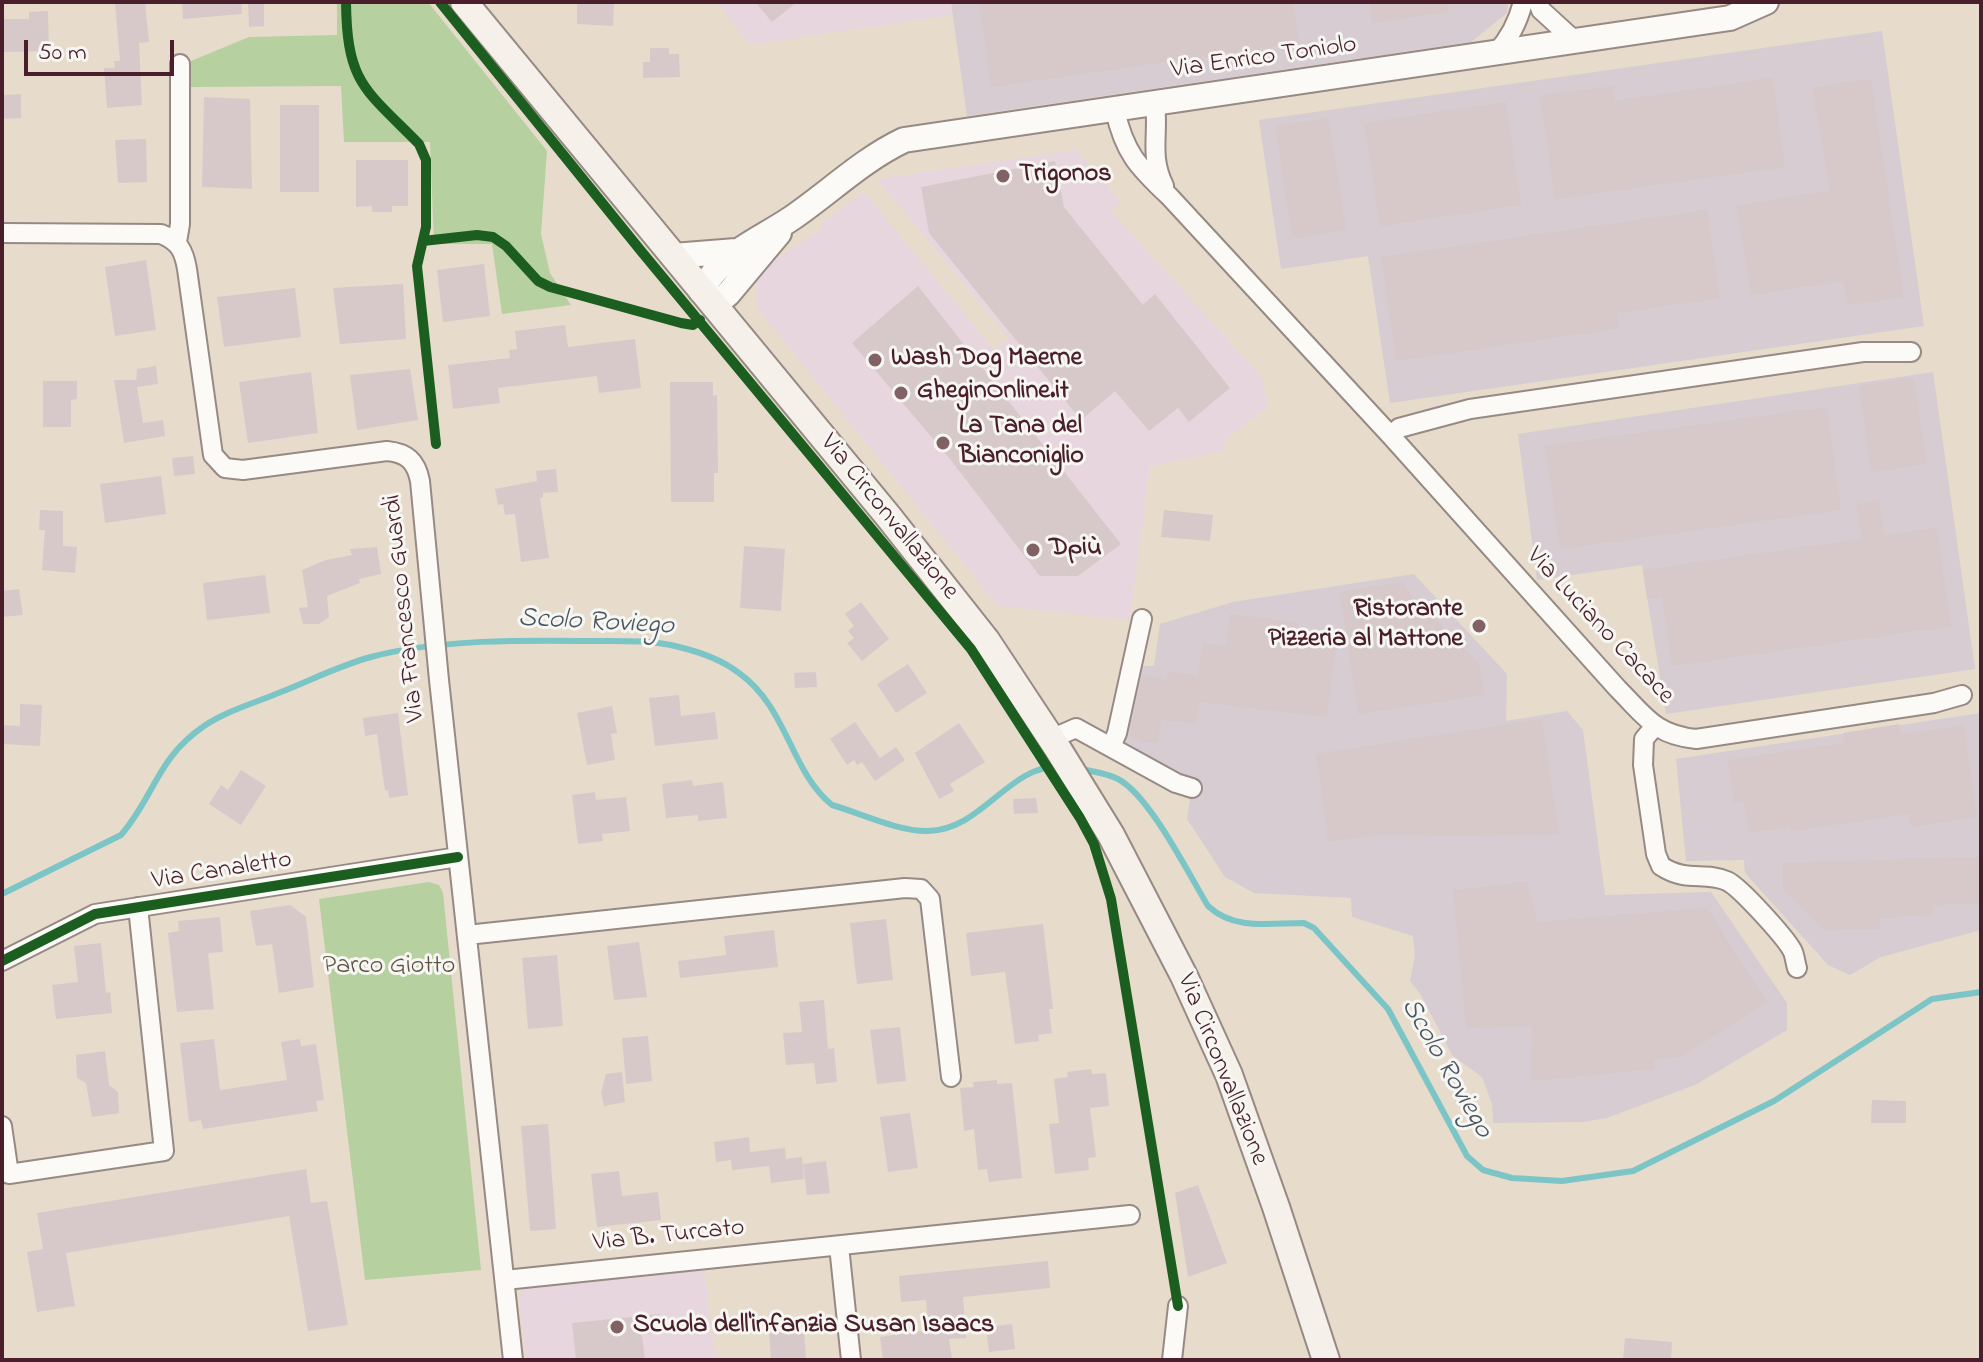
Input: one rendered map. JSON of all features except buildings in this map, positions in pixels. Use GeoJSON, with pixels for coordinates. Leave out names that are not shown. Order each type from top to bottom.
{"type":"FeatureCollection","features":[{"type":"Feature","properties":{"kind":"main road","name":"Via Circonvallazione"},"geometry":{"type":"LineString","coordinates":[[464,2],[888,516],[976,628],[1084,791],[1111,835],[1184,976],[1229,1075],[1326,1360]]}},
{"type":"Feature","properties":{"kind":"street"},"geometry":{"type":"LineString","coordinates":[[1496,53],[1509,40],[1523,2]]}},
{"type":"Feature","properties":{"kind":"street"},"geometry":{"type":"LineString","coordinates":[[1538,2],[1541,10],[1576,42]]}},
{"type":"Feature","properties":{"kind":"street","name":"Via Enrico Toniolo"},"geometry":{"type":"LineString","coordinates":[[791,219],[728,294],[708,298],[711,273],[736,251],[791,219],[879,152],[904,140],[1730,18],[1766,2]]}},
{"type":"Feature","properties":{"kind":"street","name":"Via Francesco Guardi"},"geometry":{"type":"LineString","coordinates":[[180,64],[180,224],[177,242],[184,253],[187,269],[213,455],[225,468],[243,470],[387,451],[410,458],[420,481],[513,1360]]}},
{"type":"Feature","properties":{"kind":"street","name":"Via Luciano Cacace"},"geometry":{"type":"LineString","coordinates":[[1155,104],[1155,162],[1169,196]]}},
{"type":"Feature","properties":{"kind":"street","name":"Via Luciano Cacace"},"geometry":{"type":"LineString","coordinates":[[1115,110],[1121,138],[1140,168],[1391,436],[1618,689],[1655,726],[1673,737],[1696,739],[1934,703],[1962,695]]}},
{"type":"Feature","properties":{"kind":"street"},"geometry":{"type":"LineString","coordinates":[[2,233],[161,234],[177,242]]}},
{"type":"Feature","properties":{"kind":"street","name":"Via Enrico Toniolo"},"geometry":{"type":"LineString","coordinates":[[673,256],[736,251]]}},
{"type":"Feature","properties":{"kind":"street"},"geometry":{"type":"LineString","coordinates":[[1391,436],[1399,428],[1470,409],[1863,352],[1911,352]]}},
{"type":"Feature","properties":{"kind":"street"},"geometry":{"type":"LineString","coordinates":[[1111,747],[1117,733],[1142,619]]}},
{"type":"Feature","properties":{"kind":"street"},"geometry":{"type":"LineString","coordinates":[[1655,726],[1644,739],[1643,765],[1656,854],[1661,866],[1682,877],[1714,878],[1738,888],[1791,947],[1797,968]]}},
{"type":"Feature","properties":{"kind":"street"},"geometry":{"type":"LineString","coordinates":[[1053,743],[1076,728],[1176,783],[1192,788]]}},
{"type":"Feature","properties":{"kind":"street","name":"Via Canaletto"},"geometry":{"type":"LineString","coordinates":[[2,961],[95,914],[458,857]]}},
{"type":"Feature","properties":{"kind":"street"},"geometry":{"type":"LineString","coordinates":[[467,935],[905,888],[921,889],[930,899],[951,1077]]}},
{"type":"Feature","properties":{"kind":"street","name":"Via Canaletto"},"geometry":{"type":"LineString","coordinates":[[2,1126],[9,1174],[164,1151],[138,907]]}},
{"type":"Feature","properties":{"kind":"street","name":"Via B. Turcato"},"geometry":{"type":"LineString","coordinates":[[505,1280],[1130,1215]]}},
{"type":"Feature","properties":{"kind":"street"},"geometry":{"type":"LineString","coordinates":[[839,1246],[851,1360]]}},
{"type":"Feature","properties":{"kind":"street"},"geometry":{"type":"LineString","coordinates":[[1172,1360],[1178,1306]]}},
{"type":"Feature","properties":{"kind":"shaded area"},"geometry":{"type":"Polygon","coordinates":[[[716,2],[950,2],[952,15],[750,45],[716,2]]]}},
{"type":"Feature","properties":{"kind":"shaded area"},"geometry":{"type":"Polygon","coordinates":[[[951,2],[1508,2],[1507,13],[1471,42],[967,116],[951,2]]]}},
{"type":"Feature","properties":{"kind":"shaded area"},"geometry":{"type":"Polygon","coordinates":[[[1882,31],[1924,326],[1390,403],[1368,256],[1281,269],[1259,120],[1882,31]]]}},
{"type":"Feature","properties":{"kind":"shaded area"},"geometry":{"type":"Polygon","coordinates":[[[1076,150],[1121,201],[1110,211],[1262,377],[1267,407],[1225,440],[1226,451],[1150,466],[1130,620],[998,606],[757,308],[756,283],[769,263],[820,230],[822,223],[864,192],[995,351],[1009,338],[877,179],[1076,150]]]}},
{"type":"Feature","properties":{"kind":"shaded area"},"geometry":{"type":"Polygon","coordinates":[[[1933,372],[1975,669],[1666,714],[1642,565],[1537,580],[1518,434],[1933,372]]]}},
{"type":"Feature","properties":{"kind":"shaded area"},"geometry":{"type":"Polygon","coordinates":[[[1414,574],[1507,674],[1506,721],[1567,711],[1583,730],[1605,895],[1711,892],[1787,1003],[1787,1030],[1695,1085],[1607,1118],[1583,1122],[1493,1123],[1492,1104],[1482,1077],[1452,1055],[1421,995],[1410,981],[1415,956],[1413,936],[1352,917],[1351,898],[1254,893],[1225,877],[1187,819],[1193,781],[1123,744],[1138,666],[1154,666],[1160,624],[1233,602],[1414,574]]]}},
{"type":"Feature","properties":{"kind":"shaded area"},"geometry":{"type":"Polygon","coordinates":[[[1981,713],[1981,930],[1881,957],[1850,975],[1828,965],[1745,873],[1744,860],[1686,861],[1676,759],[1981,713]]]}},
{"type":"Feature","properties":{"kind":"shaded area","name":"Scuola dell'infanzia Susan Isaacs"},"geometry":{"type":"Polygon","coordinates":[[[703,1264],[716,1360],[526,1360],[519,1294],[530,1284],[703,1264]]]}},
{"type":"Feature","properties":{"kind":"green space"},"geometry":{"type":"Polygon","coordinates":[[[337,2],[428,2],[547,151],[541,234],[550,273],[571,305],[502,314],[492,244],[434,244],[430,142],[344,142],[341,86],[191,87],[191,61],[249,37],[337,35],[337,2]]]}},
{"type":"Feature","properties":{"kind":"green space","name":"Parco Giotto"},"geometry":{"type":"Polygon","coordinates":[[[429,882],[439,885],[443,893],[481,1270],[365,1280],[319,899],[429,882]]]}},
{"type":"Feature","properties":{"kind":"waterway","name":"Scolo Roviego"},"geometry":{"type":"LineString","coordinates":[[2,894],[121,835],[176,751],[213,720],[348,664],[424,647],[511,641],[626,641],[669,645],[703,654],[732,668],[755,687],[779,721],[807,775],[832,805],[905,828],[928,831],[947,828],[964,821],[1024,776],[1059,766]]}},
{"type":"Feature","properties":{"kind":"waterway","name":"Scolo Roviego"},"geometry":{"type":"LineString","coordinates":[[1082,769],[1118,779],[1143,801],[1168,836],[1208,906],[1218,914],[1241,922],[1304,923],[1314,928],[1388,1009],[1467,1156],[1483,1170],[1512,1178],[1562,1181],[1633,1171],[1774,1101],[1932,999],[1981,992]]}},
{"type":"Feature","properties":{"kind":"cycle path"},"geometry":{"type":"LineString","coordinates":[[346,2],[347,29],[355,68],[372,97],[419,144],[426,160],[426,227],[417,266],[436,444]]}},
{"type":"Feature","properties":{"kind":"cycle path"},"geometry":{"type":"LineString","coordinates":[[440,2],[641,251],[971,649],[1080,818],[1094,844],[1111,899],[1178,1306]]}},
{"type":"Feature","properties":{"kind":"cycle path"},"geometry":{"type":"LineString","coordinates":[[423,241],[477,235],[493,237],[506,246],[538,281],[550,287],[681,323],[693,325],[700,320]]}},
{"type":"Feature","properties":{"kind":"cycle path"},"geometry":{"type":"LineString","coordinates":[[2,961],[95,914],[458,857]]}},
{"type":"Feature","properties":{"kind":"place","name":"Trigonos"},"geometry":{"type":"Point","coordinates":[1003,176]}},
{"type":"Feature","properties":{"kind":"place","name":"Wash Dog Maerne"},"geometry":{"type":"Point","coordinates":[875,360]}},
{"type":"Feature","properties":{"kind":"place","name":"GheginOnline.it"},"geometry":{"type":"Point","coordinates":[901,393]}},
{"type":"Feature","properties":{"kind":"place","name":"La Tana del Bianconiglio"},"geometry":{"type":"Point","coordinates":[943,443]}},
{"type":"Feature","properties":{"kind":"place","name":"Dpiù"},"geometry":{"type":"Point","coordinates":[1033,550]}},
{"type":"Feature","properties":{"kind":"place","name":"Ristorante Pizzeria al Mattone"},"geometry":{"type":"Point","coordinates":[1479,626]}},
{"type":"Feature","properties":{"kind":"place","name":"Scuola dell'infanzia Susan Isaacs"},"geometry":{"type":"Point","coordinates":[617,1327]}}]}
